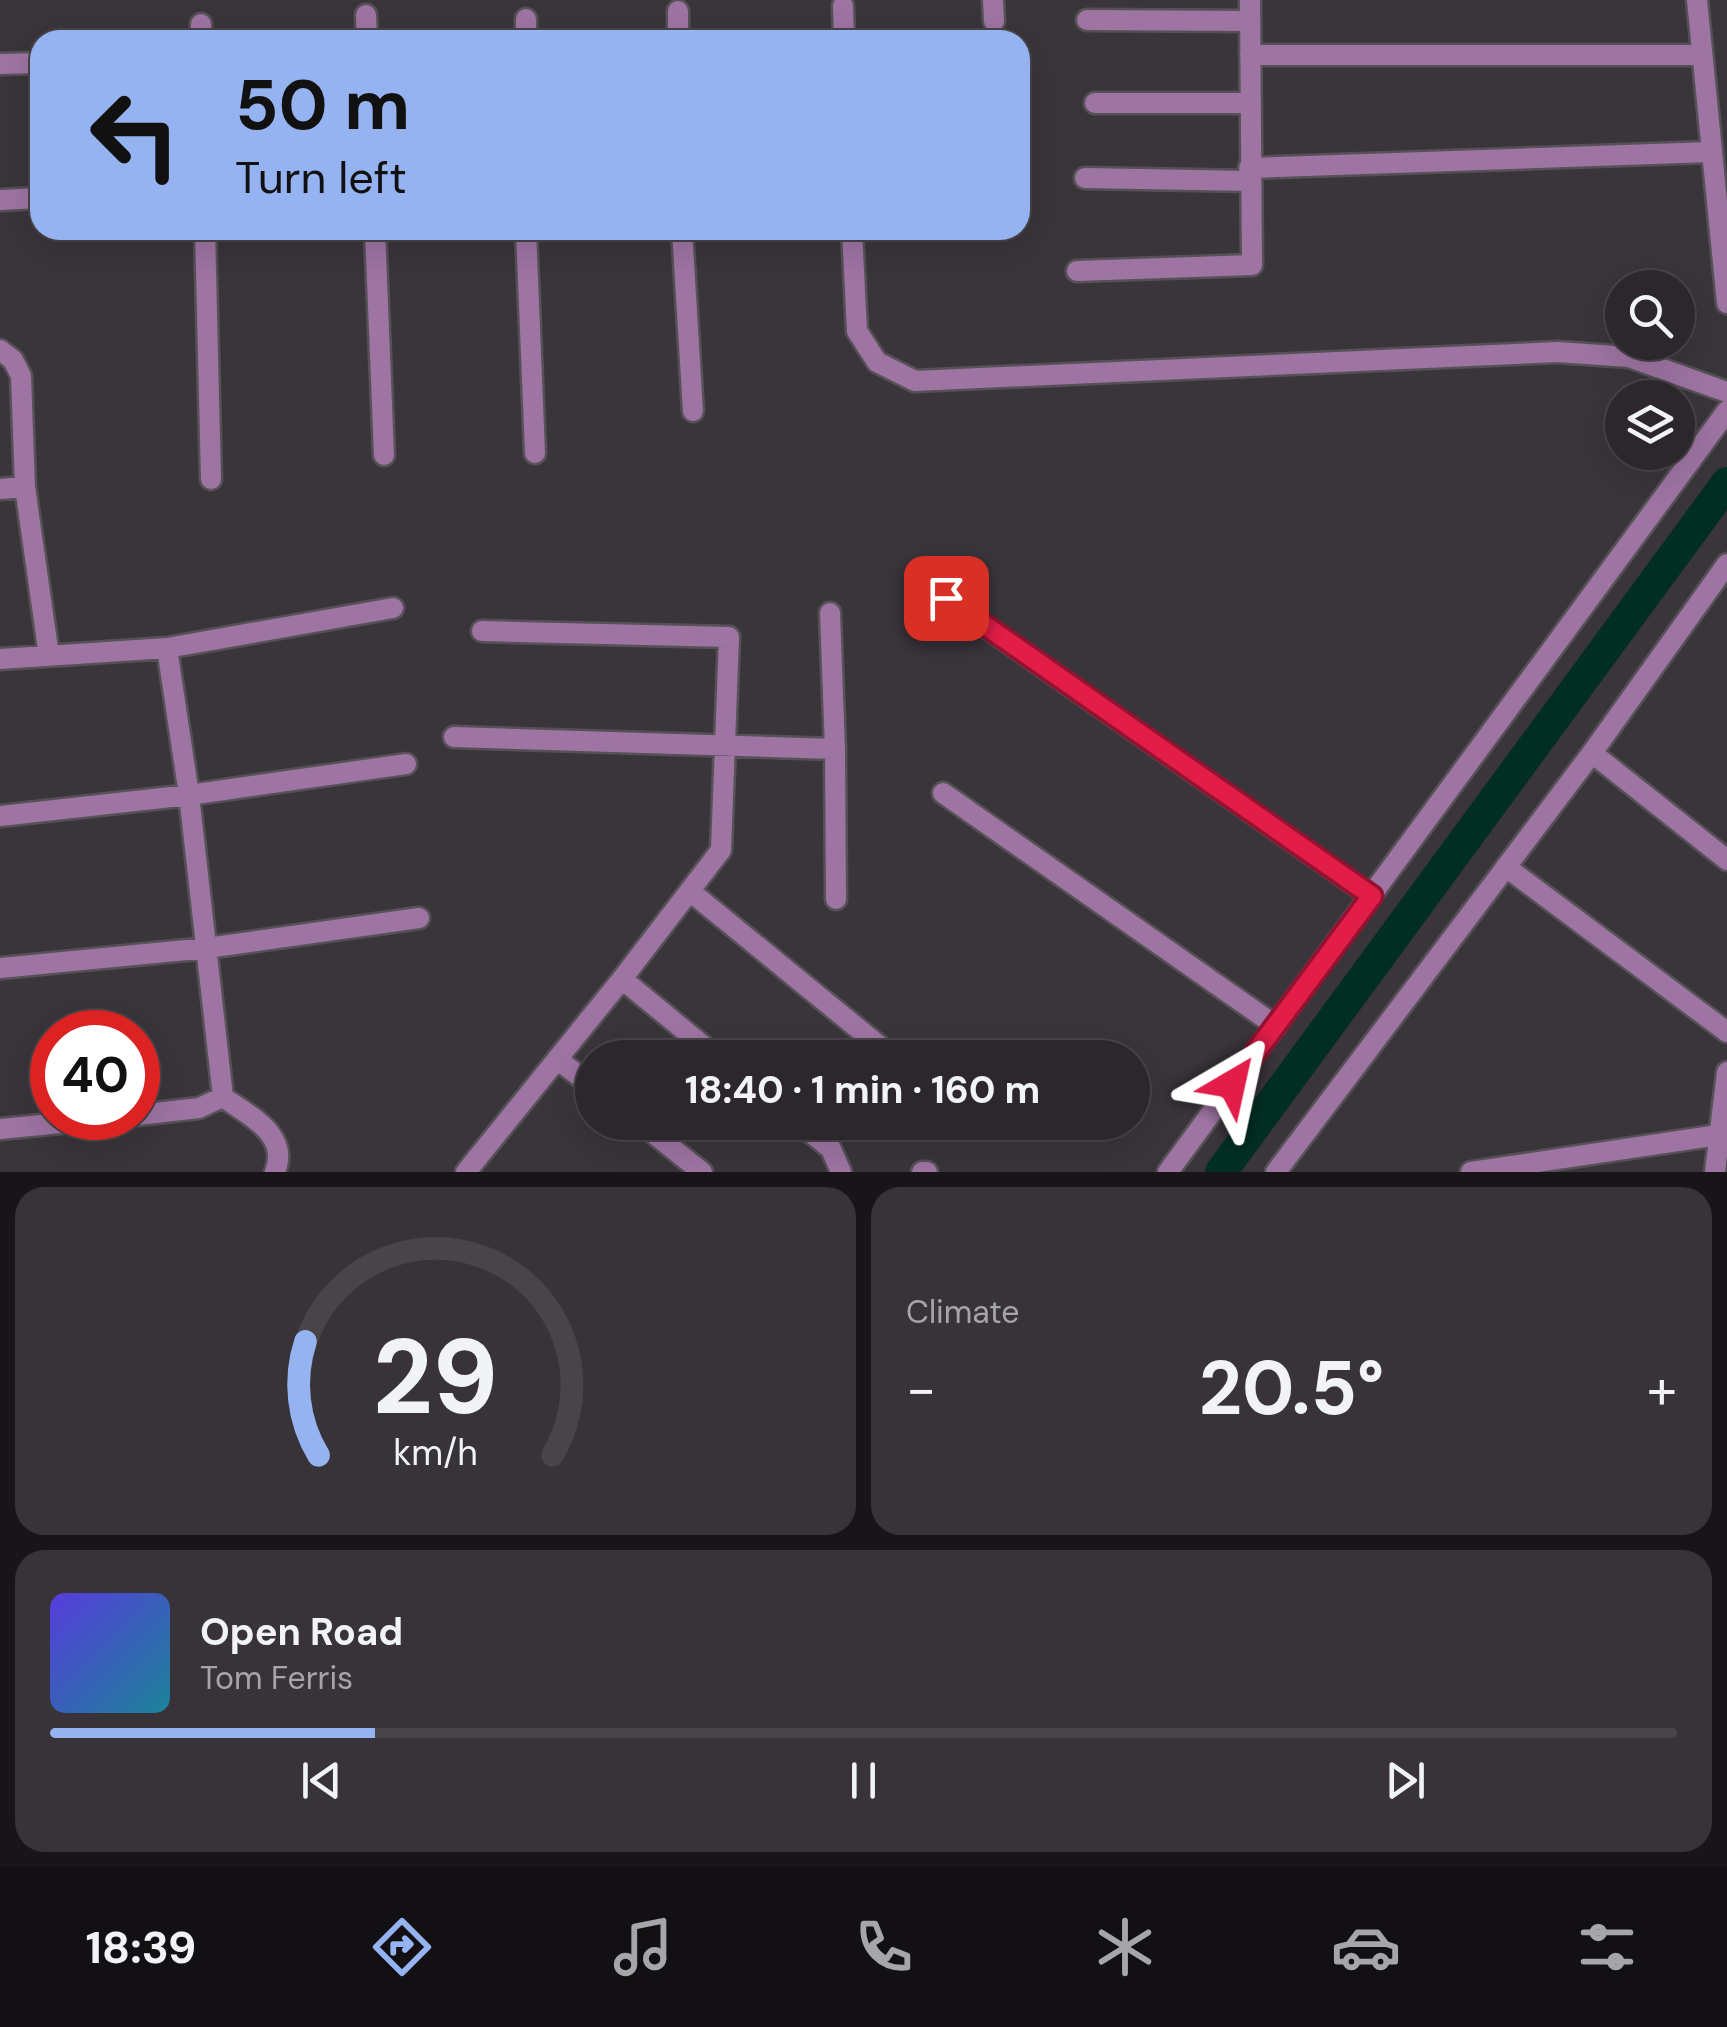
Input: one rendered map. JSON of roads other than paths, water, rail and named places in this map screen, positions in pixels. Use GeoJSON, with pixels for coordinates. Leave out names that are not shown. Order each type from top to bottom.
{"type":"FeatureCollection","features":[{"type":"Feature","properties":{"kind":"street"},"geometry":{"type":"LineString","coordinates":[[1697,0],[1727,302]]}},
{"type":"Feature","properties":{"kind":"street"},"geometry":{"type":"LineString","coordinates":[[843,6],[844,30]]}},
{"type":"Feature","properties":{"kind":"street"},"geometry":{"type":"LineString","coordinates":[[678,11],[678,30]]}},
{"type":"Feature","properties":{"kind":"street"},"geometry":{"type":"LineString","coordinates":[[1077,271],[1252,266],[1250,11],[1087,20]]}},
{"type":"Feature","properties":{"kind":"street"},"geometry":{"type":"LineString","coordinates":[[366,14],[367,30]]}},
{"type":"Feature","properties":{"kind":"street"},"geometry":{"type":"LineString","coordinates":[[1250,55],[1701,55]]}},
{"type":"Feature","properties":{"kind":"street"},"geometry":{"type":"LineString","coordinates":[[0,64],[30,63]]}},
{"type":"Feature","properties":{"kind":"street"},"geometry":{"type":"LineString","coordinates":[[1095,103],[1250,104]]}},
{"type":"Feature","properties":{"kind":"street"},"geometry":{"type":"LineString","coordinates":[[1085,178],[1250,175],[1710,152]]}},
{"type":"Feature","properties":{"kind":"street"},"geometry":{"type":"LineString","coordinates":[[0,200],[30,198]]}},
{"type":"Feature","properties":{"kind":"street"},"geometry":{"type":"LineString","coordinates":[[205,240],[211,479]]}},
{"type":"Feature","properties":{"kind":"street"},"geometry":{"type":"LineString","coordinates":[[375,240],[384,456]]}},
{"type":"Feature","properties":{"kind":"street"},"geometry":{"type":"LineString","coordinates":[[526,240],[535,453]]}},
{"type":"Feature","properties":{"kind":"street"},"geometry":{"type":"LineString","coordinates":[[683,240],[692,410]]}},
{"type":"Feature","properties":{"kind":"street"},"geometry":{"type":"LineString","coordinates":[[852,240],[856,332],[878,362],[915,380],[1558,352],[1630,357],[1727,392]]}},
{"type":"Feature","properties":{"kind":"street"},"geometry":{"type":"LineString","coordinates":[[0,350],[13,360],[20,376],[25,487],[49,656]]}},
{"type":"Feature","properties":{"kind":"street"},"geometry":{"type":"LineString","coordinates":[[1168,1172],[1727,411]]}},
{"type":"Feature","properties":{"kind":"street"},"geometry":{"type":"LineString","coordinates":[[0,489],[25,487]]}},
{"type":"Feature","properties":{"kind":"street"},"geometry":{"type":"LineString","coordinates":[[1276,1172],[1592,753],[1727,564]]}},
{"type":"Feature","properties":{"kind":"street"},"geometry":{"type":"LineString","coordinates":[[946,598],[1372,896]]}},
{"type":"Feature","properties":{"kind":"street"},"geometry":{"type":"LineString","coordinates":[[0,659],[167,648],[393,608]]}},
{"type":"Feature","properties":{"kind":"street"},"geometry":{"type":"LineString","coordinates":[[830,613],[836,899]]}},
{"type":"Feature","properties":{"kind":"street"},"geometry":{"type":"LineString","coordinates":[[466,1172],[622,980],[721,850],[728,638],[482,632]]}},
{"type":"Feature","properties":{"kind":"street"},"geometry":{"type":"LineString","coordinates":[[167,648],[189,795],[223,1097],[269,1130],[278,1144],[275,1172]]}},
{"type":"Feature","properties":{"kind":"street"},"geometry":{"type":"LineString","coordinates":[[454,737],[835,749]]}},
{"type":"Feature","properties":{"kind":"street"},"geometry":{"type":"LineString","coordinates":[[1592,753],[1727,860]]}},
{"type":"Feature","properties":{"kind":"street"},"geometry":{"type":"LineString","coordinates":[[0,816],[189,795],[406,764]]}},
{"type":"Feature","properties":{"kind":"street"},"geometry":{"type":"LineString","coordinates":[[943,793],[1276,1026]]}},
{"type":"Feature","properties":{"kind":"street"},"geometry":{"type":"LineString","coordinates":[[1506,867],[1727,1032]]}},
{"type":"Feature","properties":{"kind":"street"},"geometry":{"type":"LineString","coordinates":[[691,892],[872,1040]]}},
{"type":"Feature","properties":{"kind":"street"},"geometry":{"type":"LineString","coordinates":[[0,968],[208,948],[420,918]]}},
{"type":"Feature","properties":{"kind":"street"},"geometry":{"type":"LineString","coordinates":[[622,980],[696,1040]]}},
{"type":"Feature","properties":{"kind":"street"},"geometry":{"type":"LineString","coordinates":[[557,1058],[575,1072]]}},
{"type":"Feature","properties":{"kind":"street"},"geometry":{"type":"LineString","coordinates":[[1715,1172],[1727,1072]]}},
{"type":"Feature","properties":{"kind":"street"},"geometry":{"type":"LineString","coordinates":[[160,1112],[199,1108],[223,1097]]}},
{"type":"Feature","properties":{"kind":"street"},"geometry":{"type":"LineString","coordinates":[[0,1129],[30,1126]]}},
{"type":"Feature","properties":{"kind":"street"},"geometry":{"type":"LineString","coordinates":[[1470,1172],[1718,1135]]}},
{"type":"Feature","properties":{"kind":"street"},"geometry":{"type":"LineString","coordinates":[[661,1140],[702,1172]]}},
{"type":"Feature","properties":{"kind":"street"},"geometry":{"type":"LineString","coordinates":[[820,1140],[831,1149],[842,1172]]}},
{"type":"Feature","properties":{"kind":"waterway"},"geometry":{"type":"LineString","coordinates":[[1221,1172],[1727,483]]}}]}
